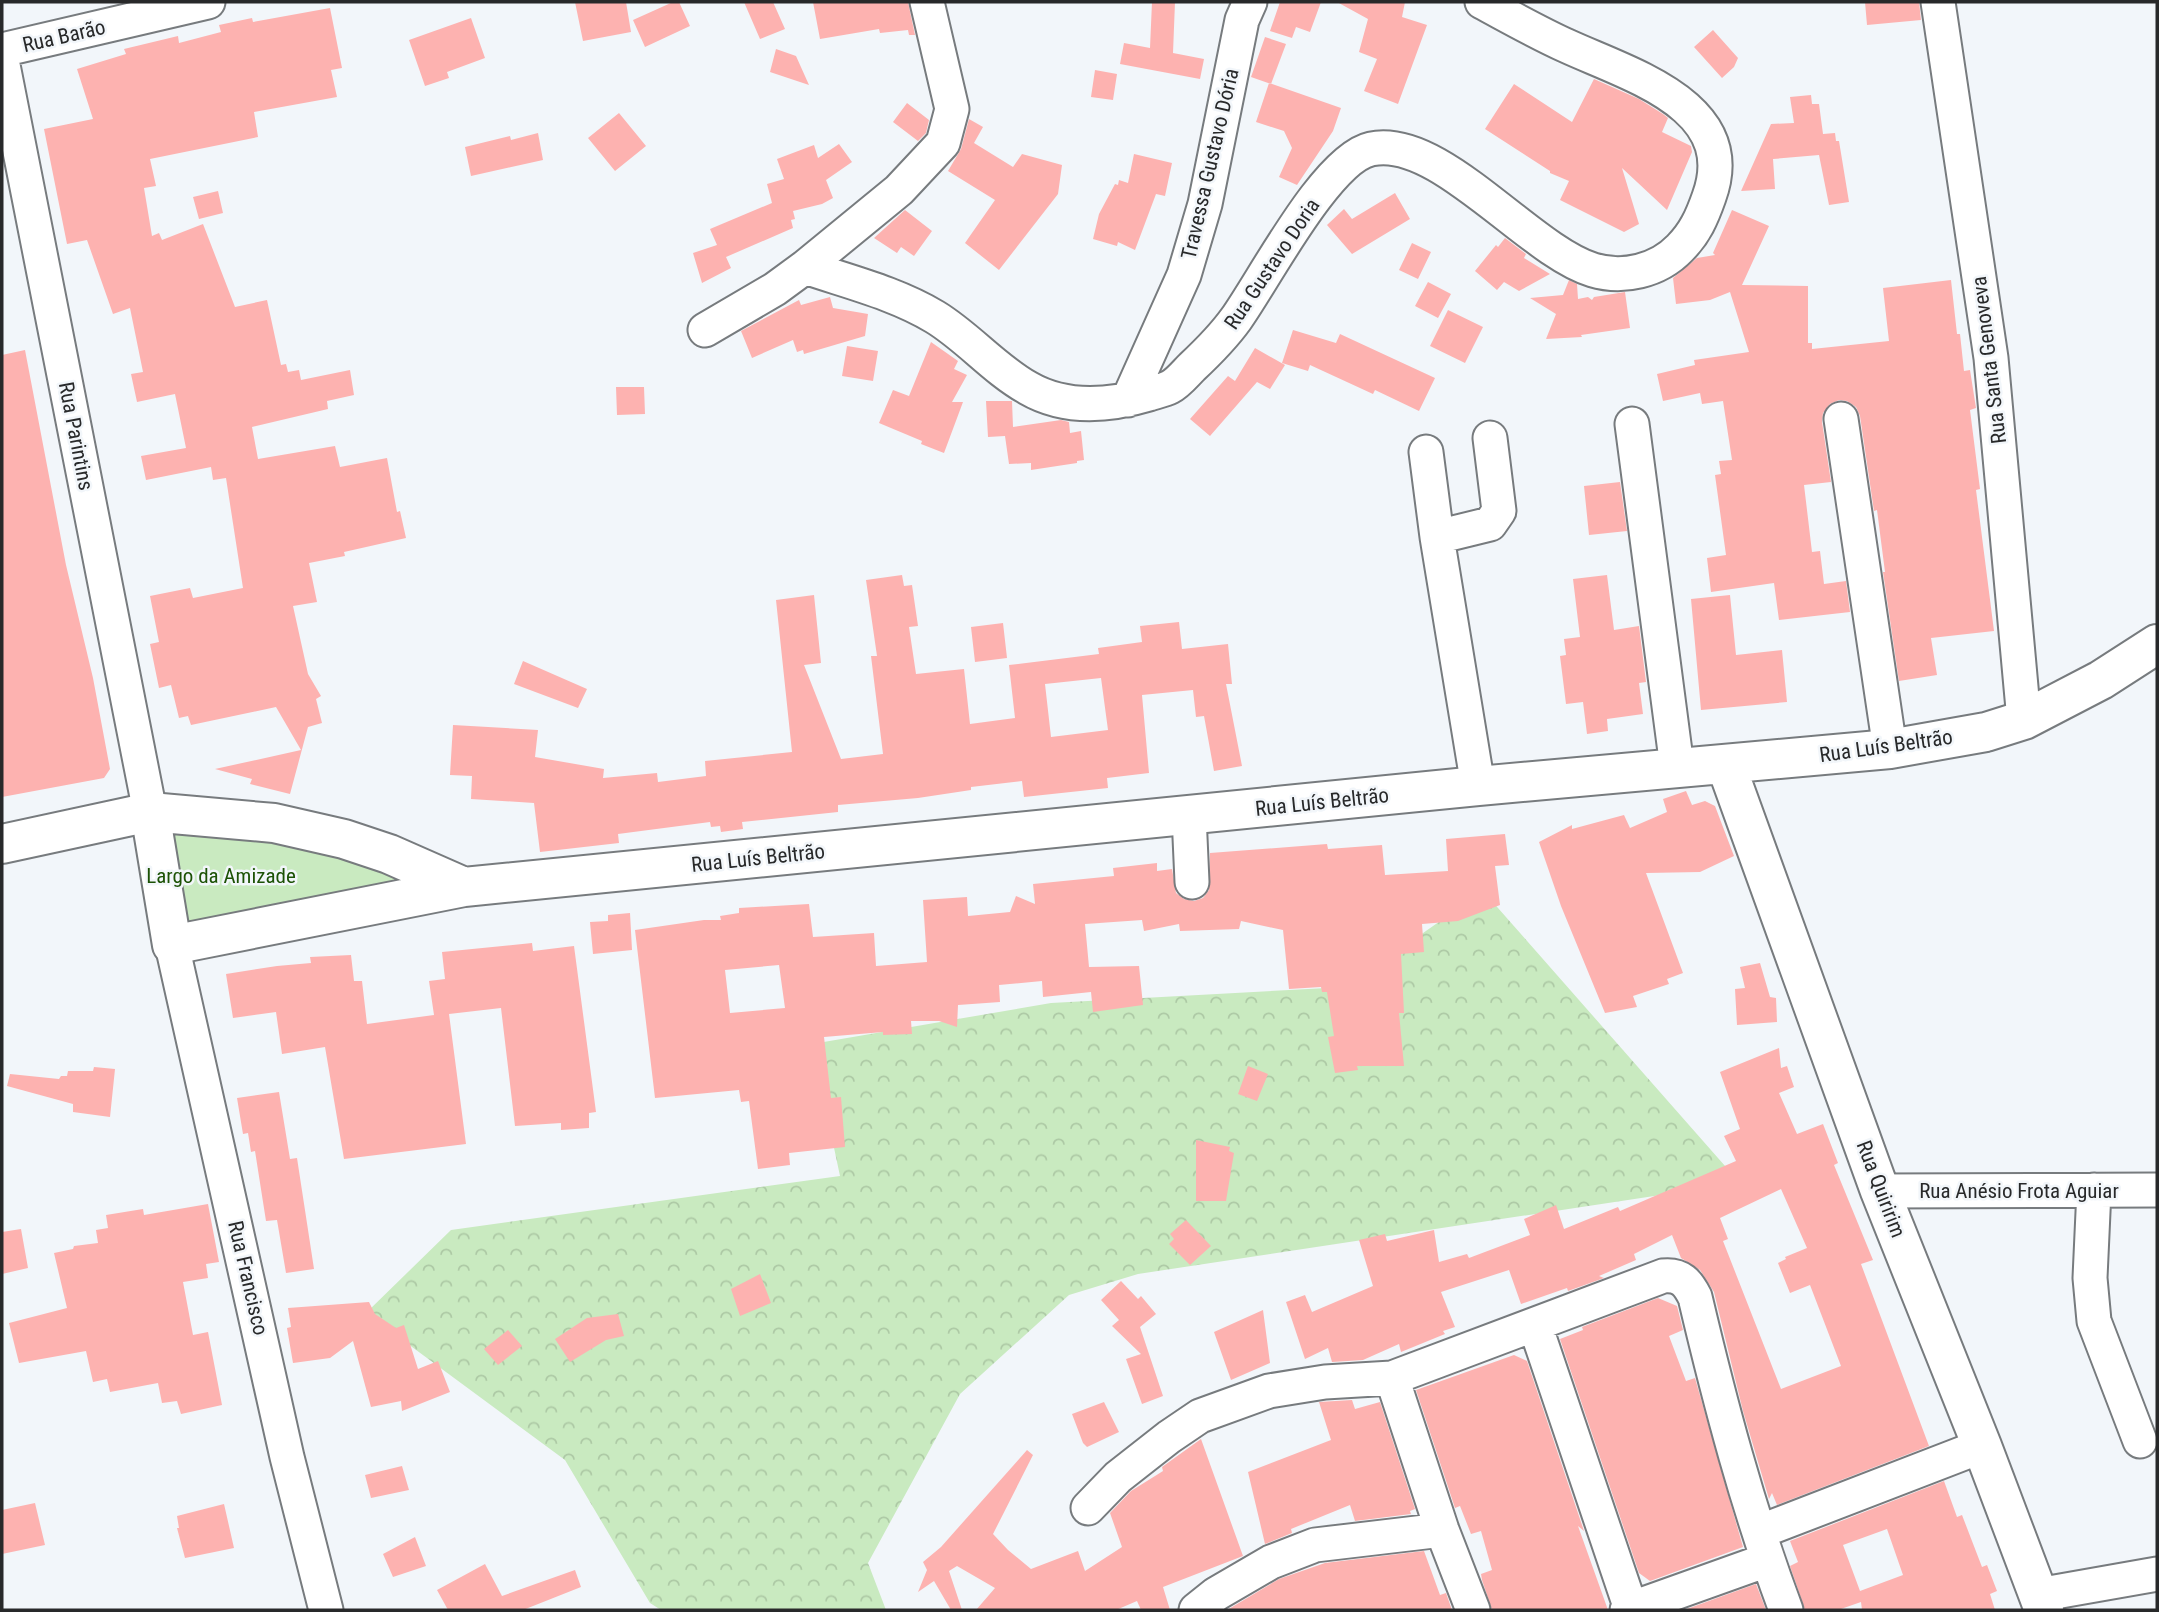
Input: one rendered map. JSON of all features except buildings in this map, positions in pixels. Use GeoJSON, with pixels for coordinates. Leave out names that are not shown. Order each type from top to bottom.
{"type":"FeatureCollection","features":[{"type":"Feature","properties":{"kind":"main road","name":"Rua Luís Beltrão"},"geometry":{"type":"LineString","coordinates":[[172,945],[410,882],[464,887],[1478,786],[1890,749],[1986,732],[2024,720],[2101,680],[2157,644]]}},
{"type":"Feature","properties":{"kind":"main road","name":"Rua Quiririm"},"geometry":{"type":"LineString","coordinates":[[1726,765],[1880,1191],[2041,1602]]}},
{"type":"Feature","properties":{"kind":"main road"},"geometry":{"type":"LineString","coordinates":[[150,812],[172,945]]}},
{"type":"Feature","properties":{"kind":"main road"},"geometry":{"type":"LineString","coordinates":[[2,844],[150,812],[274,823],[344,839],[410,882]]}},
{"type":"Feature","properties":{"kind":"street","name":"Rua Barão"},"geometry":{"type":"LineString","coordinates":[[2,50],[208,2]]}},
{"type":"Feature","properties":{"kind":"street"},"geometry":{"type":"LineString","coordinates":[[705,330],[775,289],[805,267],[899,190],[943,143],[952,109],[927,2]]}},
{"type":"Feature","properties":{"kind":"street","name":"Rua Gustavo Doria"},"geometry":{"type":"LineString","coordinates":[[805,267],[901,299],[937,318],[1006,373],[1046,397],[1100,405],[1128,400],[1171,386],[1214,346],[1236,319],[1302,214],[1340,169],[1353,157],[1370,149],[1396,148],[1420,157],[1472,187],[1558,252],[1592,270],[1624,275],[1656,267],[1679,250],[1699,225],[1715,181],[1715,153],[1707,130],[1681,102],[1662,89],[1547,37],[1482,2]]}},
{"type":"Feature","properties":{"kind":"street","name":"Rua Santa Genoveva"},"geometry":{"type":"LineString","coordinates":[[1938,2],[1992,358],[2024,720]]}},
{"type":"Feature","properties":{"kind":"street","name":"Travessa Gustavo Dória"},"geometry":{"type":"LineString","coordinates":[[1128,400],[1184,275],[1205,204],[1240,8]]}},
{"type":"Feature","properties":{"kind":"street","name":"Rua Parintins"},"geometry":{"type":"LineString","coordinates":[[2,60],[150,812]]}},
{"type":"Feature","properties":{"kind":"street"},"geometry":{"type":"LineString","coordinates":[[1840,419],[1890,749]]}},
{"type":"Feature","properties":{"kind":"street"},"geometry":{"type":"LineString","coordinates":[[1632,424],[1677,767]]}},
{"type":"Feature","properties":{"kind":"street"},"geometry":{"type":"LineString","coordinates":[[1437,537],[1490,524],[1496,518],[1499,503],[1490,438]]}},
{"type":"Feature","properties":{"kind":"street"},"geometry":{"type":"LineString","coordinates":[[1426,452],[1437,537],[1478,786]]}},
{"type":"Feature","properties":{"kind":"street"},"geometry":{"type":"LineString","coordinates":[[1189,815],[1192,882]]}},
{"type":"Feature","properties":{"kind":"street","name":"Rua Francisco"},"geometry":{"type":"LineString","coordinates":[[172,945],[287,1457],[326,1610]]}},
{"type":"Feature","properties":{"kind":"street"},"geometry":{"type":"LineString","coordinates":[[2094,1190],[2090,1278],[2094,1321],[2140,1441]]}},
{"type":"Feature","properties":{"kind":"street","name":"Rua Anésio Frota Aguiar"},"geometry":{"type":"LineString","coordinates":[[1880,1191],[2157,1190]]}},
{"type":"Feature","properties":{"kind":"street"},"geometry":{"type":"LineString","coordinates":[[1088,1508],[1118,1477],[1200,1416],[1269,1391],[1325,1382],[1392,1378],[1663,1276],[1679,1277],[1688,1283],[1695,1297],[1717,1391],[1763,1546],[1786,1610]]}},
{"type":"Feature","properties":{"kind":"street"},"geometry":{"type":"LineString","coordinates":[[1535,1325],[1629,1610],[1982,1447]]}},
{"type":"Feature","properties":{"kind":"street"},"geometry":{"type":"LineString","coordinates":[[1392,1378],[1442,1530],[1473,1610]]}},
{"type":"Feature","properties":{"kind":"street"},"geometry":{"type":"LineString","coordinates":[[1196,1610],[1216,1594],[1271,1562],[1315,1545],[1442,1530]]}},
{"type":"Feature","properties":{"kind":"street"},"geometry":{"type":"LineString","coordinates":[[2041,1602],[2157,1574]]}},
{"type":"Feature","properties":{"kind":"green space","name":"Largo da Amizade"},"geometry":{"type":"Polygon","coordinates":[[[150,812],[464,887],[172,945],[150,812]]]}},
{"type":"Feature","properties":{"kind":"green space"},"geometry":{"type":"Polygon","coordinates":[[[1483,891],[1740,1183],[1138,1274],[1069,1295],[960,1394],[868,1563],[886,1610],[661,1610],[650,1603],[565,1460],[366,1313],[451,1230],[840,1176],[812,1044],[1051,1003],[1346,987],[1483,891]]]}}]}
